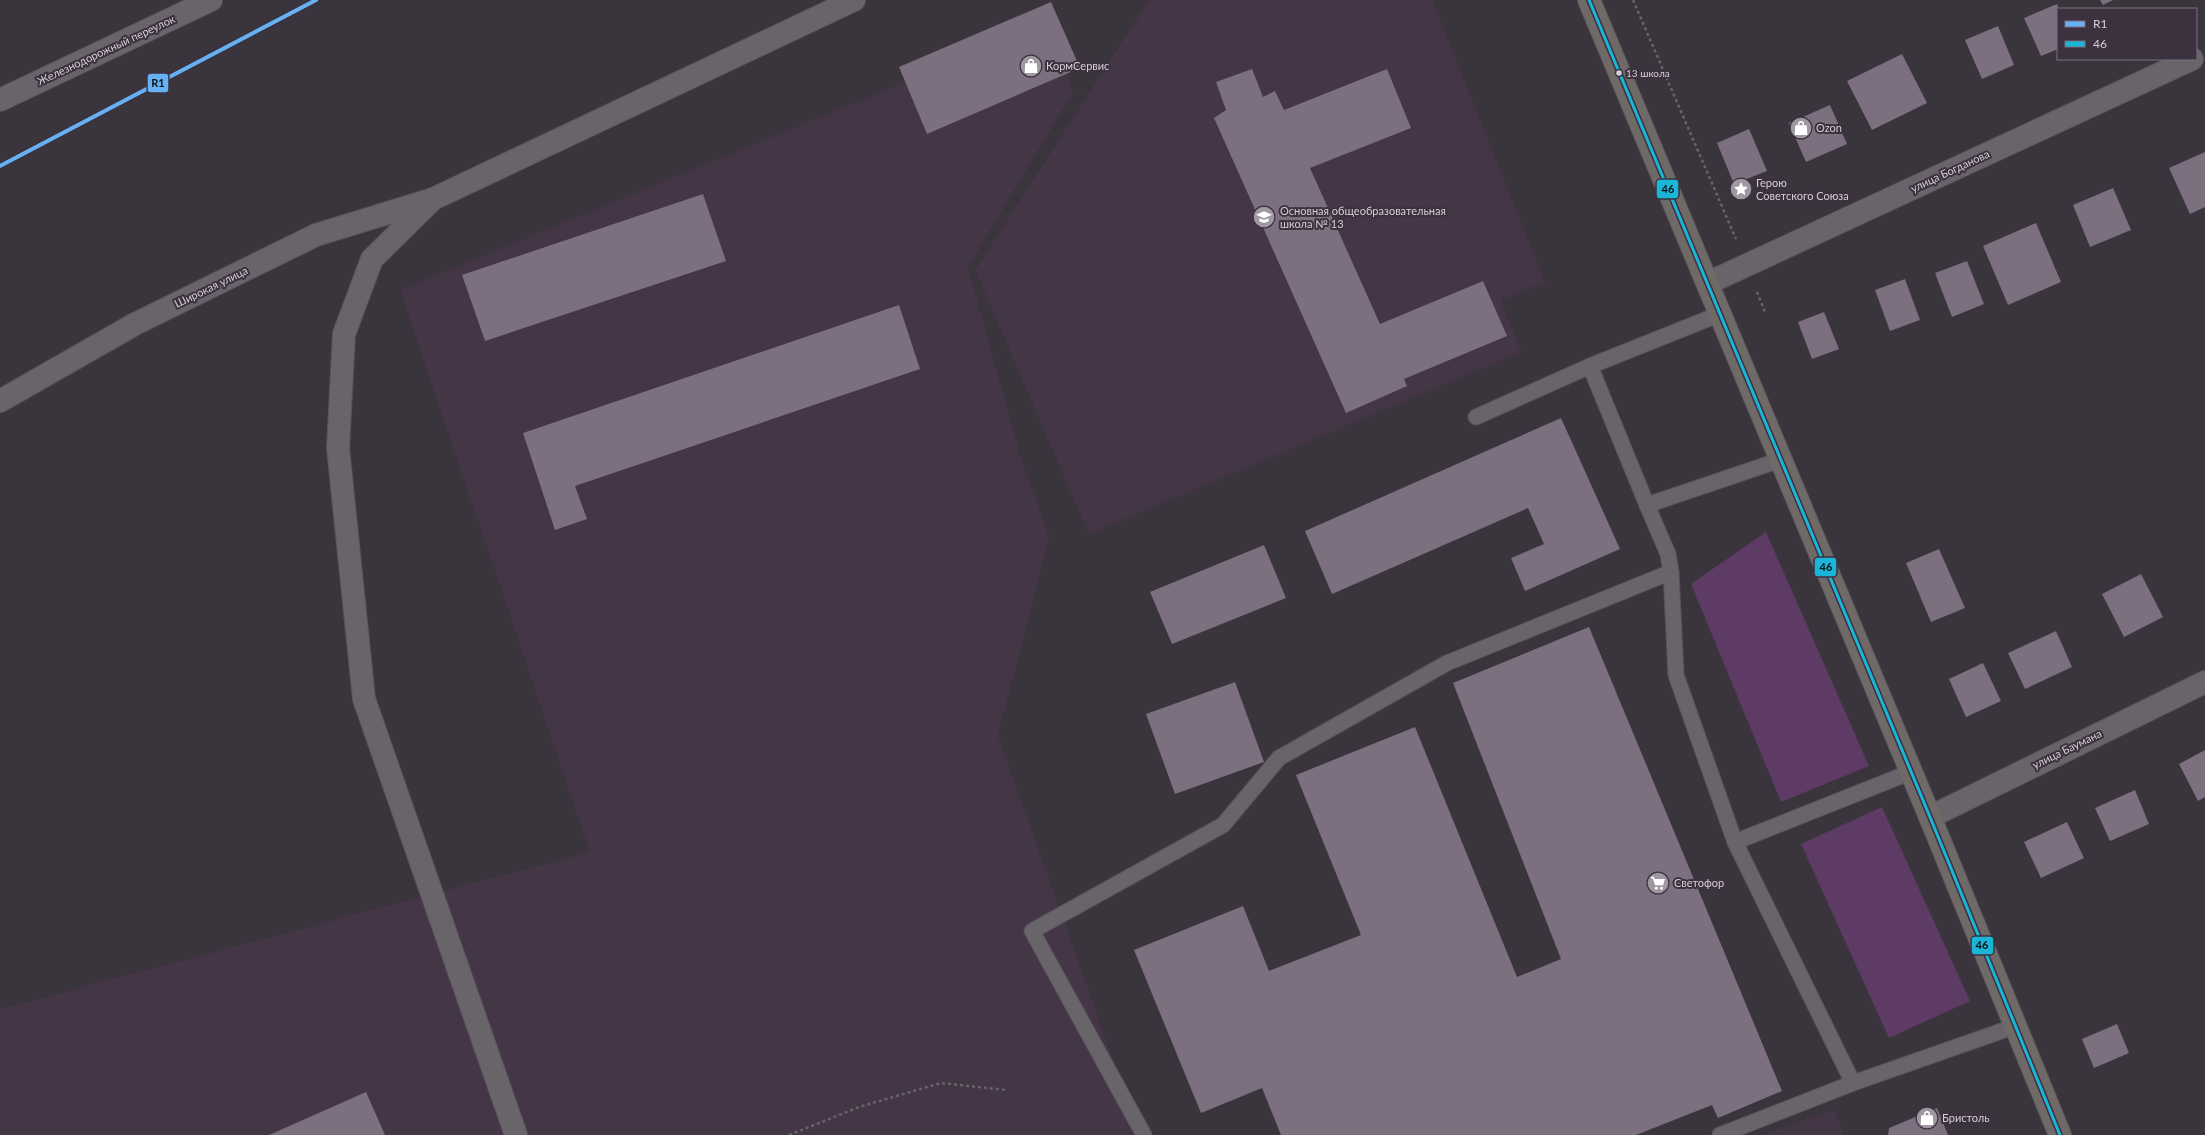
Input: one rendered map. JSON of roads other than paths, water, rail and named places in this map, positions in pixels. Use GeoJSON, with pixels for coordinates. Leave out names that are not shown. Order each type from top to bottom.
{"type":"FeatureCollection","features":[{"type":"Feature","properties":{"kind":"main road"},"geometry":{"type":"LineString","coordinates":[[1589,0],[1930,817],[2060,1135]]}},
{"type":"Feature","properties":{"kind":"street","name":"Железнодорожный переулок"},"geometry":{"type":"LineString","coordinates":[[0,100],[211,0]]}},
{"type":"Feature","properties":{"kind":"street"},"geometry":{"type":"LineString","coordinates":[[516,1135],[364,698],[338,448],[344,334],[372,259],[433,199],[854,0]]}},
{"type":"Feature","properties":{"kind":"street","name":"улица Богданова"},"geometry":{"type":"LineString","coordinates":[[1708,283],[2190,60]]}},
{"type":"Feature","properties":{"kind":"street","name":"Широкая улица"},"geometry":{"type":"LineString","coordinates":[[0,401],[135,324],[316,235],[433,199]]}},
{"type":"Feature","properties":{"kind":"street","name":"улица Баумана"},"geometry":{"type":"LineString","coordinates":[[1930,817],[2205,682]]}},
{"type":"Feature","properties":{"kind":"lane"},"geometry":{"type":"LineString","coordinates":[[1476,417],[1590,366],[1720,314]]}},
{"type":"Feature","properties":{"kind":"lane"},"geometry":{"type":"LineString","coordinates":[[1590,366],[1668,554],[1671,572],[1676,675],[1734,842],[1853,1083]]}},
{"type":"Feature","properties":{"kind":"lane"},"geometry":{"type":"LineString","coordinates":[[1647,505],[1780,460]]}},
{"type":"Feature","properties":{"kind":"lane"},"geometry":{"type":"LineString","coordinates":[[1144,1135],[1032,931],[1223,825],[1279,758],[1447,663],[1671,572]]}},
{"type":"Feature","properties":{"kind":"lane"},"geometry":{"type":"LineString","coordinates":[[1734,842],[1911,772]]}},
{"type":"Feature","properties":{"kind":"lane"},"geometry":{"type":"LineString","coordinates":[[1720,1135],[1853,1083],[2016,1026]]}},
{"type":"Feature","properties":{"kind":"place","name":"КормСервис"},"geometry":{"type":"Point","coordinates":[1031,66]}},
{"type":"Feature","properties":{"kind":"place","name":"13 школа"},"geometry":{"type":"Point","coordinates":[1619,73]}},
{"type":"Feature","properties":{"kind":"place","name":"Ozon"},"geometry":{"type":"Point","coordinates":[1801,128]}},
{"type":"Feature","properties":{"kind":"place","name":"Герою Советского Союза"},"geometry":{"type":"Point","coordinates":[1741,189]}},
{"type":"Feature","properties":{"kind":"place","name":"Основная общеобразовательная школа № 13"},"geometry":{"type":"Point","coordinates":[1264,217]}},
{"type":"Feature","properties":{"kind":"place","name":"Светофор"},"geometry":{"type":"Point","coordinates":[1658,883]}},
{"type":"Feature","properties":{"kind":"place","name":"Бристоль"},"geometry":{"type":"Point","coordinates":[1927,1118]}}]}
